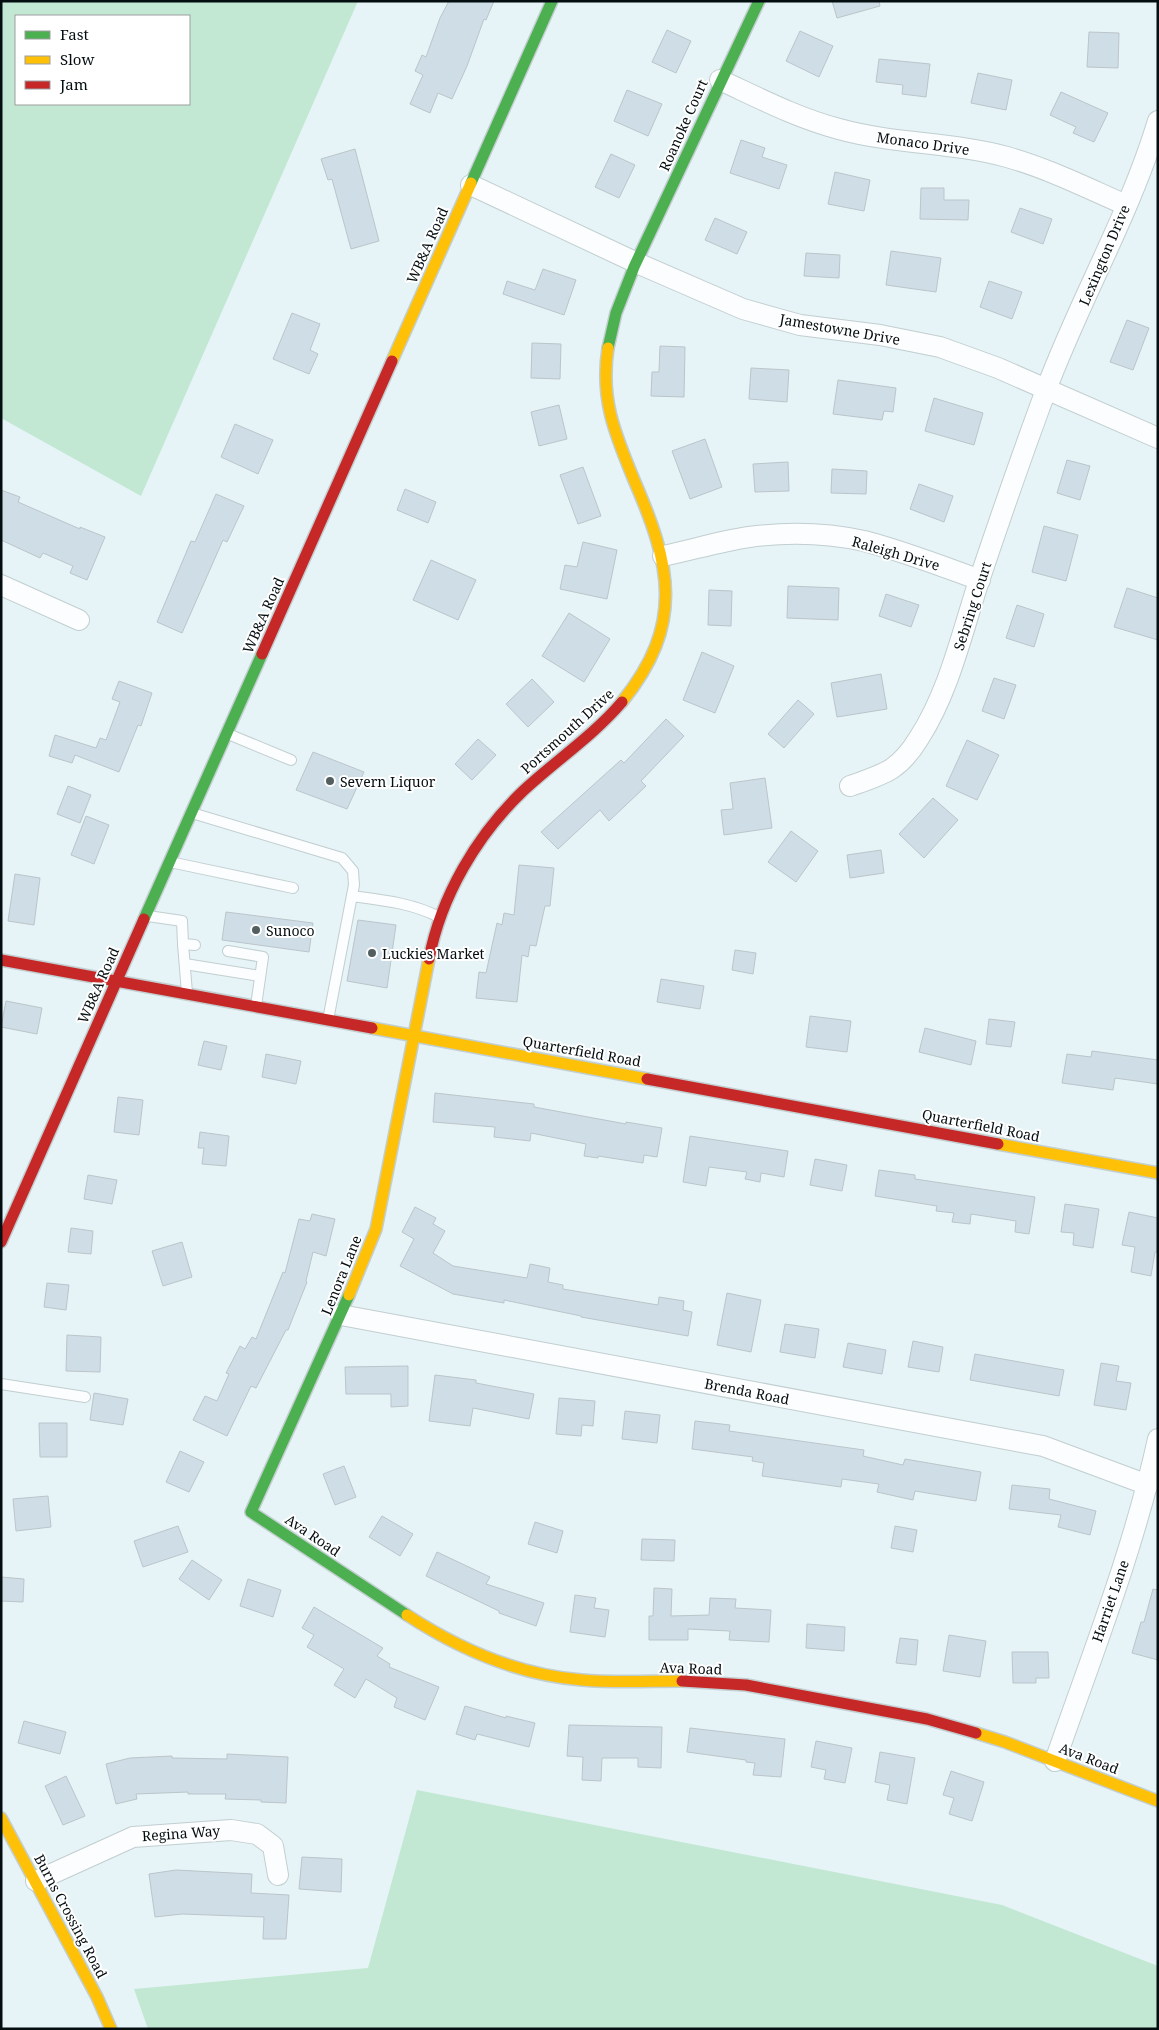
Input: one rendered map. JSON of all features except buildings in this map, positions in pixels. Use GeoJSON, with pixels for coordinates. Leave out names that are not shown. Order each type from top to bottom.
{"type":"FeatureCollection","features":[{"type":"Feature","properties":{"kind":"street","name":"WB&A Road"},"geometry":{"type":"LineString","coordinates":[[1,1242],[552,1]]}},
{"type":"Feature","properties":{"kind":"street","name":"Roanoke Court"},"geometry":{"type":"LineString","coordinates":[[637,263],[720,80],[759,1]]}},
{"type":"Feature","properties":{"kind":"street","name":"Monaco Drive"},"geometry":{"type":"LineString","coordinates":[[720,80],[803,118],[839,130],[964,148],[1007,157],[1049,172],[1126,205]]}},
{"type":"Feature","properties":{"kind":"street","name":"Lexington Drive"},"geometry":{"type":"LineString","coordinates":[[1047,388],[1126,205],[1151,144],[1158,121]]}},
{"type":"Feature","properties":{"kind":"street","name":"Jamestowne Drive"},"geometry":{"type":"LineString","coordinates":[[471,185],[637,263],[743,309],[800,325],[880,335],[940,347],[1047,388],[1158,438]]}},
{"type":"Feature","properties":{"kind":"street","name":"Portsmouth Drive"},"geometry":{"type":"LineString","coordinates":[[413,1036],[430,951],[440,918],[467,861],[484,834],[522,792],[618,708],[652,660],[660,636],[665,612],[666,581],[663,556],[656,531],[609,418],[605,388],[609,333],[637,263]]}},
{"type":"Feature","properties":{"kind":"street","name":"Sebring Court"},"geometry":{"type":"LineString","coordinates":[[850,786],[885,774],[904,760],[932,714],[948,677],[1047,388]]}},
{"type":"Feature","properties":{"kind":"street","name":"Raleigh Drive"},"geometry":{"type":"LineString","coordinates":[[663,556],[748,537],[786,534],[824,536],[862,541],[881,546],[980,580]]}},
{"type":"Feature","properties":{"kind":"street"},"geometry":{"type":"LineString","coordinates":[[1,586],[79,620]]}},
{"type":"Feature","properties":{"kind":"street","name":"Quarterfield Road"},"geometry":{"type":"LineString","coordinates":[[1,960],[1158,1173]]}},
{"type":"Feature","properties":{"kind":"street","name":"Lenora Lane"},"geometry":{"type":"LineString","coordinates":[[251,1512],[341,1315],[376,1229],[413,1036]]}},
{"type":"Feature","properties":{"kind":"street","name":"Brenda Road"},"geometry":{"type":"LineString","coordinates":[[341,1315],[1043,1446],[1148,1485]]}},
{"type":"Feature","properties":{"kind":"street","name":"Harriet Lane"},"geometry":{"type":"LineString","coordinates":[[1055,1762],[1148,1485],[1158,1439]]}},
{"type":"Feature","properties":{"kind":"street","name":"Ava Road"},"geometry":{"type":"LineString","coordinates":[[251,1512],[424,1626],[456,1644],[511,1664],[554,1676],[583,1680],[689,1681],[746,1685],[927,1719],[1005,1742],[1158,1800]]}},
{"type":"Feature","properties":{"kind":"street","name":"Burns Crossing Road"},"geometry":{"type":"LineString","coordinates":[[1,1818],[97,1998],[111,2029]]}},
{"type":"Feature","properties":{"kind":"street","name":"Regina Way"},"geometry":{"type":"LineString","coordinates":[[36,1881],[133,1837],[232,1830],[257,1834],[273,1846],[278,1875]]}},
{"type":"Feature","properties":{"kind":"lane"},"geometry":{"type":"LineString","coordinates":[[227,733],[291,760]]}},
{"type":"Feature","properties":{"kind":"lane"},"geometry":{"type":"LineString","coordinates":[[191,813],[342,858],[353,871],[354,885],[328,1020]]}},
{"type":"Feature","properties":{"kind":"lane"},"geometry":{"type":"LineString","coordinates":[[169,862],[293,888]]}},
{"type":"Feature","properties":{"kind":"lane"},"geometry":{"type":"LineString","coordinates":[[352,896],[394,902],[423,909],[440,918]]}},
{"type":"Feature","properties":{"kind":"lane"},"geometry":{"type":"LineString","coordinates":[[145,916],[182,921],[188,994]]}},
{"type":"Feature","properties":{"kind":"lane"},"geometry":{"type":"LineString","coordinates":[[183,944],[195,946]]}},
{"type":"Feature","properties":{"kind":"lane"},"geometry":{"type":"LineString","coordinates":[[228,951],[263,957],[256,1006]]}},
{"type":"Feature","properties":{"kind":"lane"},"geometry":{"type":"LineString","coordinates":[[185,964],[260,976]]}},
{"type":"Feature","properties":{"kind":"lane"},"geometry":{"type":"LineString","coordinates":[[1,1384],[85,1397]]}},
{"type":"Feature","properties":{"kind":"green space"},"geometry":{"type":"Polygon","coordinates":[[[1,1],[358,1],[141,496],[1,418],[1,1]]]}},
{"type":"Feature","properties":{"kind":"green space"},"geometry":{"type":"Polygon","coordinates":[[[417,1790],[1002,1905],[1158,1966],[1158,2029],[148,2029],[134,1989],[368,1968],[417,1790]]]}},
{"type":"Feature","properties":{"kind":"traffic: fast"},"geometry":{"type":"LineString","coordinates":[[471,183],[552,1]]}},
{"type":"Feature","properties":{"kind":"traffic: fast"},"geometry":{"type":"LineString","coordinates":[[608,348],[616,313],[634,267],[759,1]]}},
{"type":"Feature","properties":{"kind":"traffic: fast"},"geometry":{"type":"LineString","coordinates":[[144,919],[262,654]]}},
{"type":"Feature","properties":{"kind":"traffic: fast"},"geometry":{"type":"LineString","coordinates":[[349,1295],[251,1512],[407,1615]]}},
{"type":"Feature","properties":{"kind":"traffic: slow"},"geometry":{"type":"LineString","coordinates":[[392,361],[471,183]]}},
{"type":"Feature","properties":{"kind":"traffic: slow"},"geometry":{"type":"LineString","coordinates":[[608,348],[606,384],[611,416],[657,540],[666,594],[663,620],[656,646],[642,674],[622,702]]}},
{"type":"Feature","properties":{"kind":"traffic: slow"},"geometry":{"type":"LineString","coordinates":[[349,1295],[376,1229],[429,959]]}},
{"type":"Feature","properties":{"kind":"traffic: slow"},"geometry":{"type":"LineString","coordinates":[[372,1028],[647,1079]]}},
{"type":"Feature","properties":{"kind":"traffic: slow"},"geometry":{"type":"LineString","coordinates":[[998,1144],[1158,1173]]}},
{"type":"Feature","properties":{"kind":"traffic: slow"},"geometry":{"type":"LineString","coordinates":[[407,1615],[469,1649],[536,1673],[594,1681],[682,1681]]}},
{"type":"Feature","properties":{"kind":"traffic: slow"},"geometry":{"type":"LineString","coordinates":[[976,1733],[1005,1742],[1158,1801]]}},
{"type":"Feature","properties":{"kind":"traffic: slow"},"geometry":{"type":"LineString","coordinates":[[1,1818],[97,1997],[111,2029]]}},
{"type":"Feature","properties":{"kind":"traffic: jam"},"geometry":{"type":"LineString","coordinates":[[262,654],[392,361]]}},
{"type":"Feature","properties":{"kind":"traffic: jam"},"geometry":{"type":"LineString","coordinates":[[429,959],[442,912],[452,890],[463,868],[491,827],[523,791],[599,726],[622,702]]}},
{"type":"Feature","properties":{"kind":"traffic: jam"},"geometry":{"type":"LineString","coordinates":[[1,1242],[144,919]]}},
{"type":"Feature","properties":{"kind":"traffic: jam"},"geometry":{"type":"LineString","coordinates":[[1,960],[372,1028]]}},
{"type":"Feature","properties":{"kind":"traffic: jam"},"geometry":{"type":"LineString","coordinates":[[647,1079],[998,1144]]}},
{"type":"Feature","properties":{"kind":"traffic: jam"},"geometry":{"type":"LineString","coordinates":[[682,1681],[746,1685],[927,1719],[976,1733]]}},
{"type":"Feature","properties":{"kind":"place","name":"Severn Liquor"},"geometry":{"type":"Point","coordinates":[330,781]}},
{"type":"Feature","properties":{"kind":"place","name":"Sunoco"},"geometry":{"type":"Point","coordinates":[256,930]}},
{"type":"Feature","properties":{"kind":"place","name":"Luckies Market"},"geometry":{"type":"Point","coordinates":[372,953]}}]}
